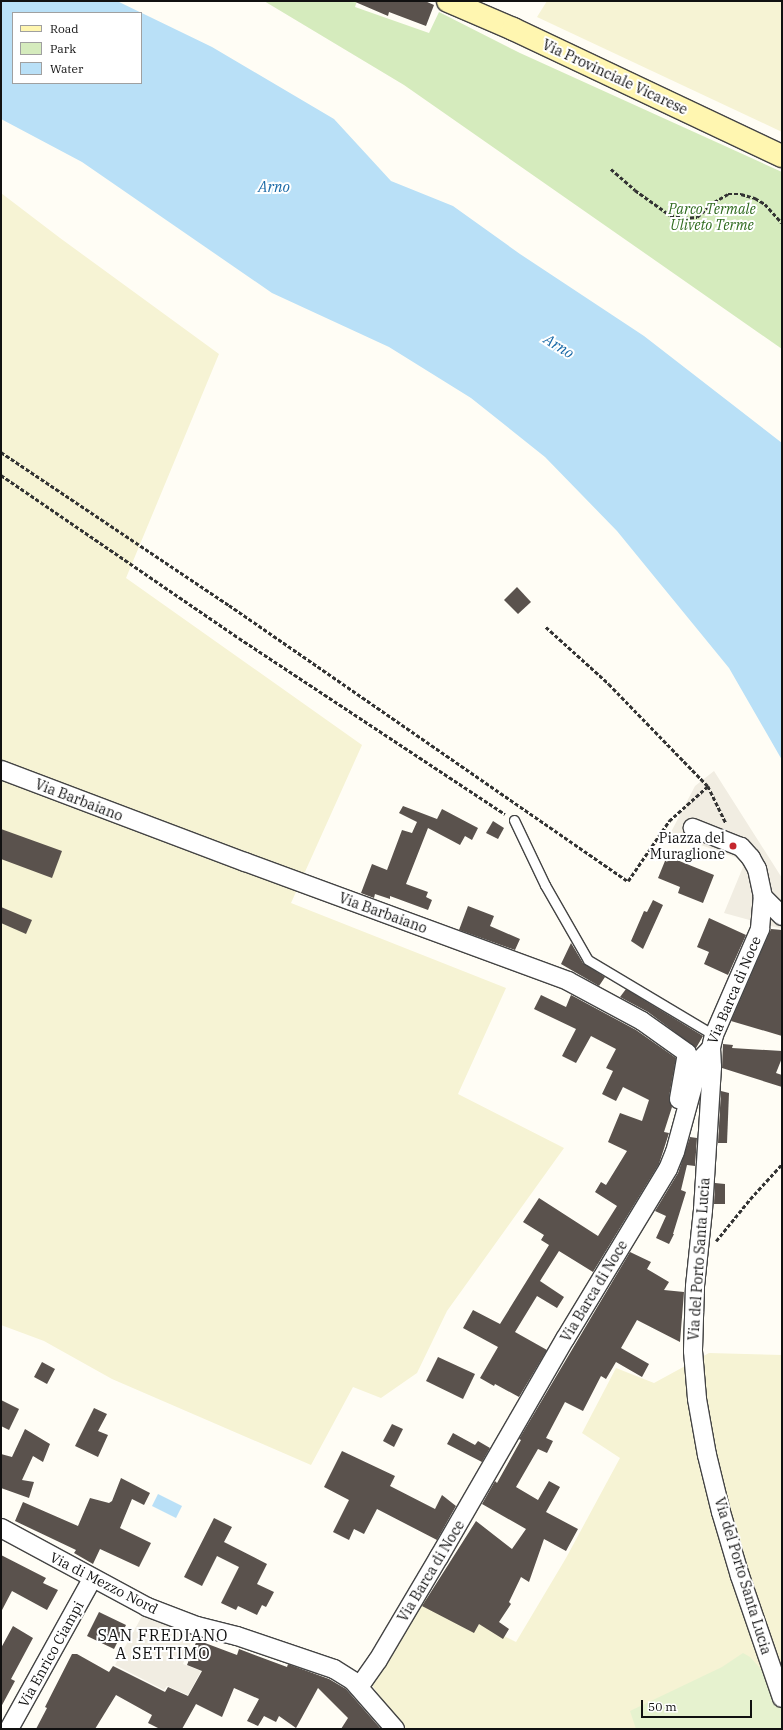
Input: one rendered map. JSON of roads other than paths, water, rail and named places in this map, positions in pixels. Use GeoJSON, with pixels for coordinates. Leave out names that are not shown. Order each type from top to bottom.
{"type":"FeatureCollection","features":[{"type":"Feature","properties":{"kind":"main road","name":"Via Provinciale Vicarese"},"geometry":{"type":"LineString","coordinates":[[448,1],[513,29],[782,156]]}},
{"type":"Feature","properties":{"kind":"street","name":"Via Barbaiano"},"geometry":{"type":"LineString","coordinates":[[1,770],[568,981],[642,1021],[687,1053],[679,1095],[682,1124]]}},
{"type":"Feature","properties":{"kind":"street"},"geometry":{"type":"LineString","coordinates":[[693,828],[734,842],[741,847],[751,858],[757,869],[763,897],[782,916]]}},
{"type":"Feature","properties":{"kind":"street","name":"Via Barca di Noce"},"geometry":{"type":"LineString","coordinates":[[359,1687],[378,1660],[565,1339],[668,1169],[675,1152],[700,1060],[713,1041],[760,929],[763,897]]}},
{"type":"Feature","properties":{"kind":"street","name":"Via del Porto Santa Lucia"},"geometry":{"type":"LineString","coordinates":[[713,1041],[702,1210],[695,1286],[693,1351],[697,1399],[707,1456],[721,1512],[740,1576],[782,1698]]}},
{"type":"Feature","properties":{"kind":"street","name":"Via di Mezzo Nord"},"geometry":{"type":"LineString","coordinates":[[1,1528],[92,1579],[147,1607],[197,1626],[237,1636],[334,1669],[345,1675],[359,1687],[395,1729]]}},
{"type":"Feature","properties":{"kind":"street","name":"Via Enrico Ciampi"},"geometry":{"type":"LineString","coordinates":[[9,1729],[92,1579]]}},
{"type":"Feature","properties":{"kind":"lane"},"geometry":{"type":"LineString","coordinates":[[514,820],[545,884],[588,960],[713,1041]]}},
{"type":"Feature","properties":{"kind":"water","name":"Arno"},"geometry":{"type":"Polygon","coordinates":[[[1,1],[117,1],[140,12],[12,12],[12,84],[142,84],[142,13],[212,47],[334,119],[391,181],[453,206],[520,254],[644,336],[782,443],[782,760],[729,668],[617,531],[545,457],[471,398],[389,347],[272,293],[82,162],[1,119],[1,1]]]}},
{"type":"Feature","properties":{"kind":"water"},"geometry":{"type":"Polygon","coordinates":[[[158,1494],[182,1506],[176,1518],[152,1506],[158,1494]]]}},
{"type":"Feature","properties":{"kind":"place","name":"Piazza del Muraglione"},"geometry":{"type":"Point","coordinates":[733,846]}},
{"type":"Feature","properties":{"kind":"district","name":"SAN FREDIANO A SETTIMO"},"geometry":{"type":"Point","coordinates":[163,1644]}},
{"type":"Feature","properties":{"kind":"park label","name":"Parco Termale Uliveto Terme"},"geometry":{"type":"Point","coordinates":[712,218]}}]}
